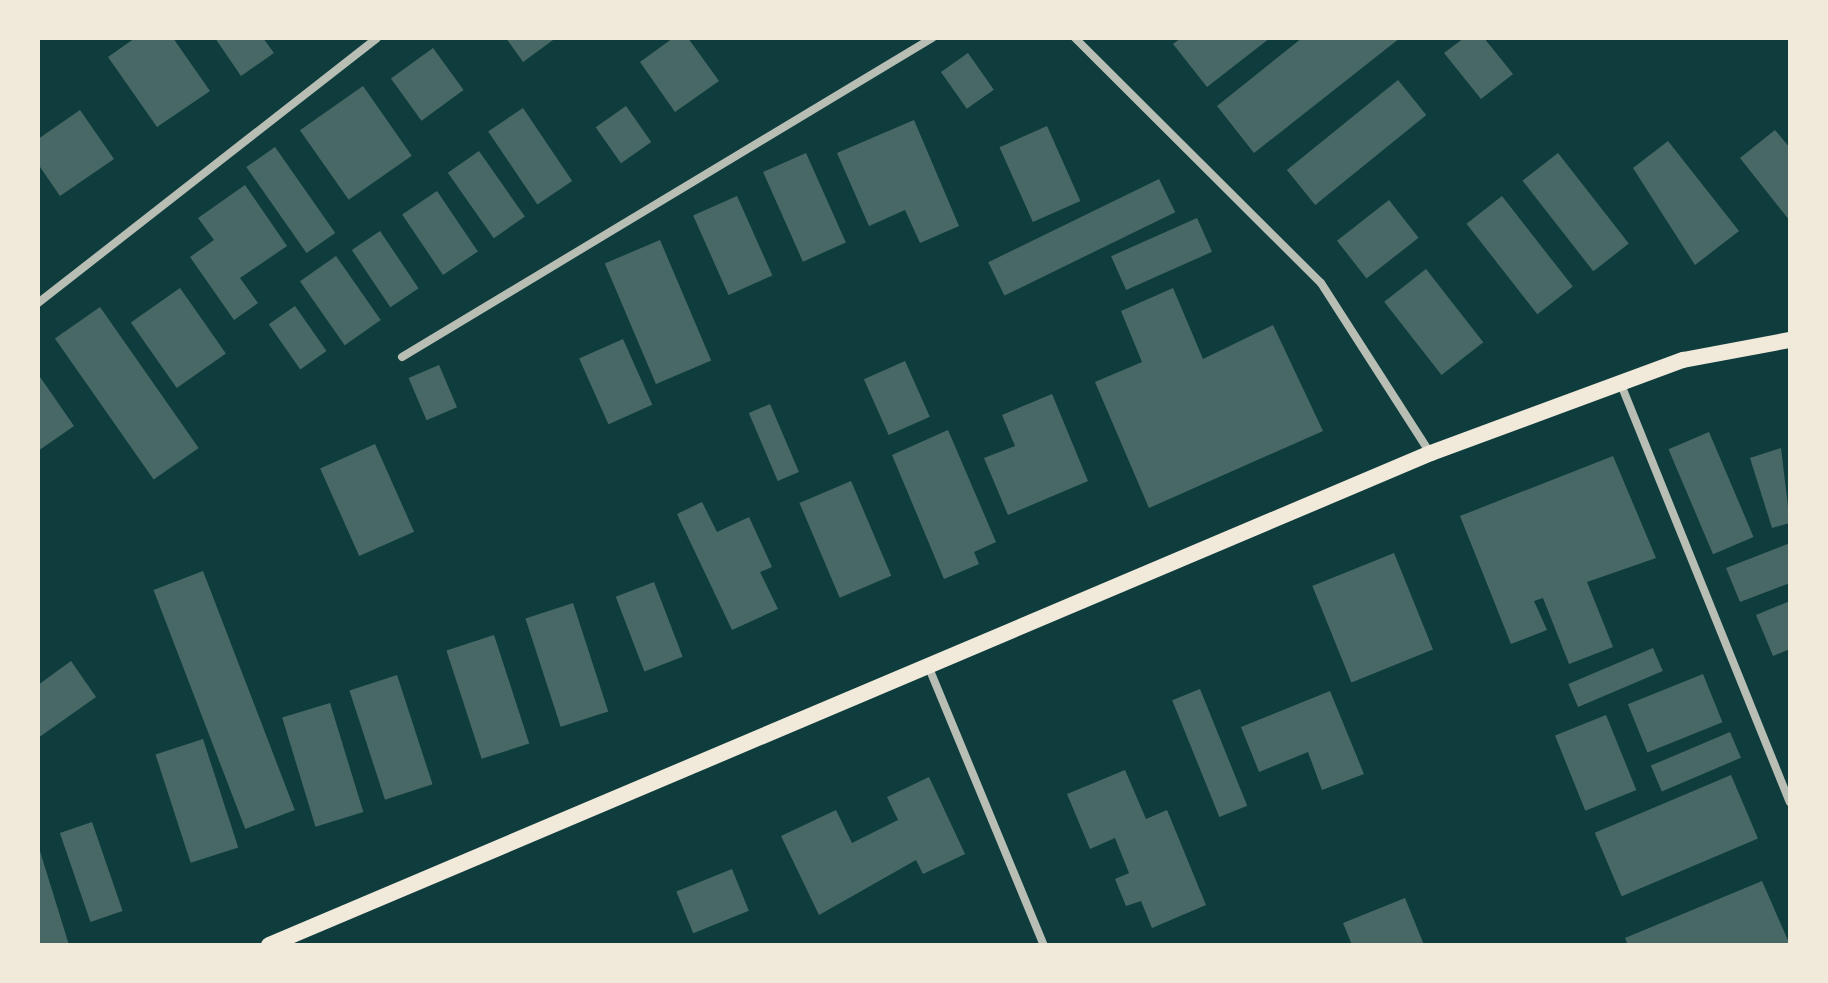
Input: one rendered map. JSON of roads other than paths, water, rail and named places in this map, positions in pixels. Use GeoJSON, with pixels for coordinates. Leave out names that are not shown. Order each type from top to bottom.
{"type":"FeatureCollection","features":[{"type":"Feature","properties":{"kind":"main road"},"geometry":{"type":"LineString","coordinates":[[269,945],[1431,453],[1619,381],[1683,360],[1790,340]]}},
{"type":"Feature","properties":{"kind":"street"},"geometry":{"type":"LineString","coordinates":[[38,303],[377,38]]}},
{"type":"Feature","properties":{"kind":"street"},"geometry":{"type":"LineString","coordinates":[[402,357],[932,38]]}},
{"type":"Feature","properties":{"kind":"street"},"geometry":{"type":"LineString","coordinates":[[1075,38],[1321,283],[1431,453]]}},
{"type":"Feature","properties":{"kind":"street"},"geometry":{"type":"LineString","coordinates":[[1619,381],[1790,802]]}},
{"type":"Feature","properties":{"kind":"street"},"geometry":{"type":"LineString","coordinates":[[929,668],[1044,945]]}}]}
